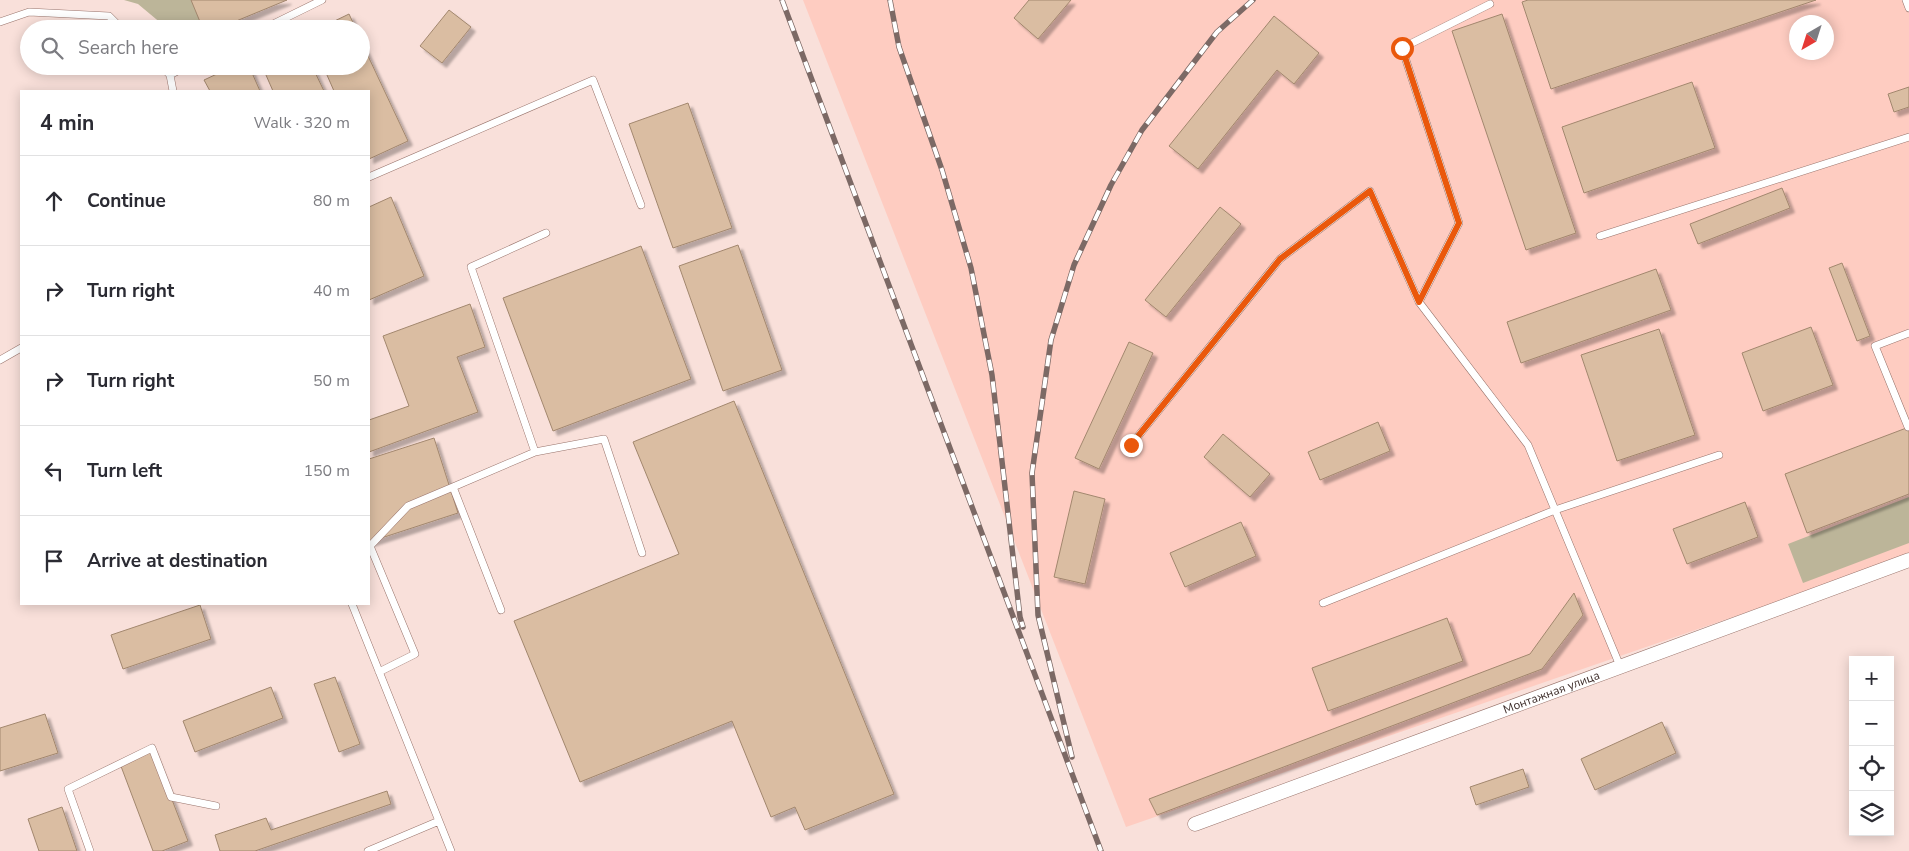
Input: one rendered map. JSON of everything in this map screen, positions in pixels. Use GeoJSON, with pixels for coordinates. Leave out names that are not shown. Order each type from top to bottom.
{"type":"FeatureCollection","features":[{"type":"Feature","properties":{"kind":"street","name":"Монтажная улица"},"geometry":{"type":"LineString","coordinates":[[1195,824],[1909,560]]}},
{"type":"Feature","properties":{"kind":"lane"},"geometry":{"type":"LineString","coordinates":[[281,20],[322,0]]}},
{"type":"Feature","properties":{"kind":"lane"},"geometry":{"type":"LineString","coordinates":[[1906,0],[1909,8]]}},
{"type":"Feature","properties":{"kind":"lane"},"geometry":{"type":"LineString","coordinates":[[1419,302],[1459,223],[1402,48],[1490,4]]}},
{"type":"Feature","properties":{"kind":"lane"},"geometry":{"type":"LineString","coordinates":[[0,22],[29,12],[109,16],[113,20]]}},
{"type":"Feature","properties":{"kind":"lane"},"geometry":{"type":"LineString","coordinates":[[170,75],[173,90]]}},
{"type":"Feature","properties":{"kind":"lane"},"geometry":{"type":"LineString","coordinates":[[370,177],[593,80],[641,204]]}},
{"type":"Feature","properties":{"kind":"lane"},"geometry":{"type":"LineString","coordinates":[[1600,236],[1909,137]]}},
{"type":"Feature","properties":{"kind":"lane"},"geometry":{"type":"LineString","coordinates":[[1131,445],[1280,259],[1370,191],[1419,302],[1528,445],[1620,666]]}},
{"type":"Feature","properties":{"kind":"lane"},"geometry":{"type":"LineString","coordinates":[[534,452],[471,267],[546,233]]}},
{"type":"Feature","properties":{"kind":"lane"},"geometry":{"type":"LineString","coordinates":[[1908,427],[1875,346],[1909,333]]}},
{"type":"Feature","properties":{"kind":"lane"},"geometry":{"type":"LineString","coordinates":[[0,360],[20,349]]}},
{"type":"Feature","properties":{"kind":"lane"},"geometry":{"type":"LineString","coordinates":[[379,672],[415,654],[370,546],[408,506],[534,452],[604,439],[642,553]]}},
{"type":"Feature","properties":{"kind":"lane"},"geometry":{"type":"LineString","coordinates":[[1323,603],[1555,510],[1719,455]]}},
{"type":"Feature","properties":{"kind":"lane"},"geometry":{"type":"LineString","coordinates":[[454,487],[501,610]]}},
{"type":"Feature","properties":{"kind":"lane"},"geometry":{"type":"LineString","coordinates":[[352,605],[451,851]]}},
{"type":"Feature","properties":{"kind":"lane"},"geometry":{"type":"LineString","coordinates":[[90,851],[68,788],[152,748],[171,797],[216,806]]}},
{"type":"Feature","properties":{"kind":"lane"},"geometry":{"type":"LineString","coordinates":[[368,851],[439,821]]}},
{"type":"Feature","properties":{"kind":"shaded area"},"geometry":{"type":"Polygon","coordinates":[[[124,0],[258,0],[207,20],[157,20],[138,4],[124,0]]]}},
{"type":"Feature","properties":{"kind":"shaded area"},"geometry":{"type":"Polygon","coordinates":[[[803,0],[1909,0],[1909,556],[1126,827],[803,0]]]}},
{"type":"Feature","properties":{"kind":"shaded area"},"geometry":{"type":"Polygon","coordinates":[[[1909,497],[1909,543],[1803,583],[1788,544],[1909,497]]]}},
{"type":"Feature","properties":{"kind":"building"},"geometry":{"type":"Polygon","coordinates":[[[191,0],[287,0],[239,20],[199,20],[191,0]]]}},
{"type":"Feature","properties":{"kind":"building"},"geometry":{"type":"Polygon","coordinates":[[[1029,0],[1071,0],[1038,39],[1014,18],[1029,0]]]}},
{"type":"Feature","properties":{"kind":"building"},"geometry":{"type":"Polygon","coordinates":[[[1528,0],[1816,0],[1551,89],[1522,2],[1528,0]]]}},
{"type":"Feature","properties":{"kind":"building"},"geometry":{"type":"Polygon","coordinates":[[[449,10],[471,27],[442,63],[420,46],[449,10]]]}},
{"type":"Feature","properties":{"kind":"building"},"geometry":{"type":"Polygon","coordinates":[[[349,14],[352,20],[337,20],[349,14]]]}},
{"type":"Feature","properties":{"kind":"building"},"geometry":{"type":"Polygon","coordinates":[[[1502,14],[1576,233],[1526,250],[1452,31],[1502,14]]]}},
{"type":"Feature","properties":{"kind":"building"},"geometry":{"type":"Polygon","coordinates":[[[1274,16],[1319,53],[1294,84],[1277,70],[1198,169],[1169,146],[1274,16]]]}},
{"type":"Feature","properties":{"kind":"building"},"geometry":{"type":"Polygon","coordinates":[[[370,60],[408,141],[370,159],[370,90],[334,90],[327,75],[370,75],[370,60]]]}},
{"type":"Feature","properties":{"kind":"building"},"geometry":{"type":"Polygon","coordinates":[[[215,75],[253,75],[260,90],[209,90],[204,80],[215,75]]]}},
{"type":"Feature","properties":{"kind":"building"},"geometry":{"type":"Polygon","coordinates":[[[266,75],[316,75],[324,90],[273,90],[266,75]]]}},
{"type":"Feature","properties":{"kind":"building"},"geometry":{"type":"Polygon","coordinates":[[[1692,82],[1715,148],[1584,193],[1562,127],[1692,82]]]}},
{"type":"Feature","properties":{"kind":"building"},"geometry":{"type":"Polygon","coordinates":[[[1909,87],[1909,107],[1894,112],[1888,94],[1909,87]]]}},
{"type":"Feature","properties":{"kind":"building"},"geometry":{"type":"Polygon","coordinates":[[[688,103],[732,228],[673,248],[629,124],[688,103]]]}},
{"type":"Feature","properties":{"kind":"building"},"geometry":{"type":"Polygon","coordinates":[[[1782,188],[1790,208],[1698,244],[1690,224],[1782,188]]]}},
{"type":"Feature","properties":{"kind":"building"},"geometry":{"type":"Polygon","coordinates":[[[391,197],[424,276],[370,300],[370,207],[391,197]]]}},
{"type":"Feature","properties":{"kind":"building"},"geometry":{"type":"Polygon","coordinates":[[[1220,207],[1241,224],[1166,317],[1145,300],[1220,207]]]}},
{"type":"Feature","properties":{"kind":"building"},"geometry":{"type":"Polygon","coordinates":[[[738,245],[782,370],[723,391],[679,266],[738,245]]]}},
{"type":"Feature","properties":{"kind":"building"},"geometry":{"type":"Polygon","coordinates":[[[641,246],[691,379],[553,431],[503,298],[641,246]]]}},
{"type":"Feature","properties":{"kind":"building"},"geometry":{"type":"Polygon","coordinates":[[[1842,263],[1870,336],[1857,341],[1829,268],[1842,263]]]}},
{"type":"Feature","properties":{"kind":"building"},"geometry":{"type":"Polygon","coordinates":[[[1656,269],[1671,310],[1521,363],[1507,322],[1656,269]]]}},
{"type":"Feature","properties":{"kind":"building"},"geometry":{"type":"Polygon","coordinates":[[[470,304],[485,347],[457,357],[478,412],[370,452],[370,420],[409,406],[383,336],[470,304]]]}},
{"type":"Feature","properties":{"kind":"building"},"geometry":{"type":"Polygon","coordinates":[[[1811,327],[1833,385],[1763,411],[1742,353],[1811,327]]]}},
{"type":"Feature","properties":{"kind":"building"},"geometry":{"type":"Polygon","coordinates":[[[1659,329],[1695,435],[1617,461],[1581,355],[1659,329]]]}},
{"type":"Feature","properties":{"kind":"building"},"geometry":{"type":"Polygon","coordinates":[[[1129,342],[1153,353],[1099,469],[1075,458],[1129,342]]]}},
{"type":"Feature","properties":{"kind":"building"},"geometry":{"type":"Polygon","coordinates":[[[734,401],[894,794],[805,830],[795,807],[771,817],[732,721],[580,782],[514,621],[679,554],[633,442],[734,401]]]}},
{"type":"Feature","properties":{"kind":"building"},"geometry":{"type":"Polygon","coordinates":[[[1378,422],[1390,451],[1320,480],[1308,452],[1378,422]]]}},
{"type":"Feature","properties":{"kind":"building"},"geometry":{"type":"Polygon","coordinates":[[[1909,427],[1909,494],[1807,533],[1785,474],[1909,427]]]}},
{"type":"Feature","properties":{"kind":"building"},"geometry":{"type":"Polygon","coordinates":[[[1223,434],[1270,474],[1250,497],[1204,457],[1223,434]]]}},
{"type":"Feature","properties":{"kind":"building"},"geometry":{"type":"Polygon","coordinates":[[[434,438],[458,513],[370,542],[370,459],[434,438]]]}},
{"type":"Feature","properties":{"kind":"building"},"geometry":{"type":"Polygon","coordinates":[[[1074,491],[1105,499],[1085,584],[1054,577],[1074,491]]]}},
{"type":"Feature","properties":{"kind":"building"},"geometry":{"type":"Polygon","coordinates":[[[1745,502],[1758,537],[1687,564],[1673,529],[1745,502]]]}},
{"type":"Feature","properties":{"kind":"building"},"geometry":{"type":"Polygon","coordinates":[[[1241,522],[1256,556],[1185,587],[1170,553],[1241,522]]]}},
{"type":"Feature","properties":{"kind":"building"},"geometry":{"type":"Polygon","coordinates":[[[1574,593],[1583,615],[1542,669],[1157,815],[1149,799],[1530,654],[1574,593]]]}},
{"type":"Feature","properties":{"kind":"building"},"geometry":{"type":"Polygon","coordinates":[[[200,605],[211,639],[123,669],[111,635],[200,605]]]}},
{"type":"Feature","properties":{"kind":"building"},"geometry":{"type":"Polygon","coordinates":[[[1447,618],[1463,661],[1328,711],[1312,668],[1447,618]]]}},
{"type":"Feature","properties":{"kind":"building"},"geometry":{"type":"Polygon","coordinates":[[[335,677],[360,744],[339,752],[314,684],[335,677]]]}},
{"type":"Feature","properties":{"kind":"building"},"geometry":{"type":"Polygon","coordinates":[[[271,687],[283,718],[195,752],[183,721],[271,687]]]}},
{"type":"Feature","properties":{"kind":"building"},"geometry":{"type":"Polygon","coordinates":[[[45,714],[58,753],[0,771],[0,728],[45,714]]]}},
{"type":"Feature","properties":{"kind":"building"},"geometry":{"type":"Polygon","coordinates":[[[1662,722],[1676,753],[1595,790],[1581,759],[1662,722]]]}},
{"type":"Feature","properties":{"kind":"building"},"geometry":{"type":"Polygon","coordinates":[[[152,748],[188,841],[162,851],[153,851],[119,761],[152,748]]]}},
{"type":"Feature","properties":{"kind":"building"},"geometry":{"type":"Polygon","coordinates":[[[1523,769],[1529,787],[1476,805],[1470,787],[1523,769]]]}},
{"type":"Feature","properties":{"kind":"building"},"geometry":{"type":"Polygon","coordinates":[[[387,791],[391,804],[255,851],[220,851],[215,835],[266,818],[271,830],[387,791]]]}},
{"type":"Feature","properties":{"kind":"building"},"geometry":{"type":"Polygon","coordinates":[[[62,807],[77,851],[39,851],[28,819],[62,807]]]}},
{"type":"Feature","properties":{"kind":"railway"},"geometry":{"type":"LineString","coordinates":[[782,0],[1101,851]]}},
{"type":"Feature","properties":{"kind":"railway"},"geometry":{"type":"LineString","coordinates":[[890,0],[899,47],[942,170],[971,268],[992,375],[1020,617],[1023,627]]}},
{"type":"Feature","properties":{"kind":"railway"},"geometry":{"type":"LineString","coordinates":[[1072,757],[1038,615],[1032,473],[1051,340],[1074,265],[1111,185],[1142,130],[1217,32],[1253,0]]}},
{"type":"Feature","properties":{"kind":"route"},"geometry":{"type":"LineString","coordinates":[[1131,445],[1280,259],[1370,191],[1419,302],[1459,223],[1402,48]]}}]}
